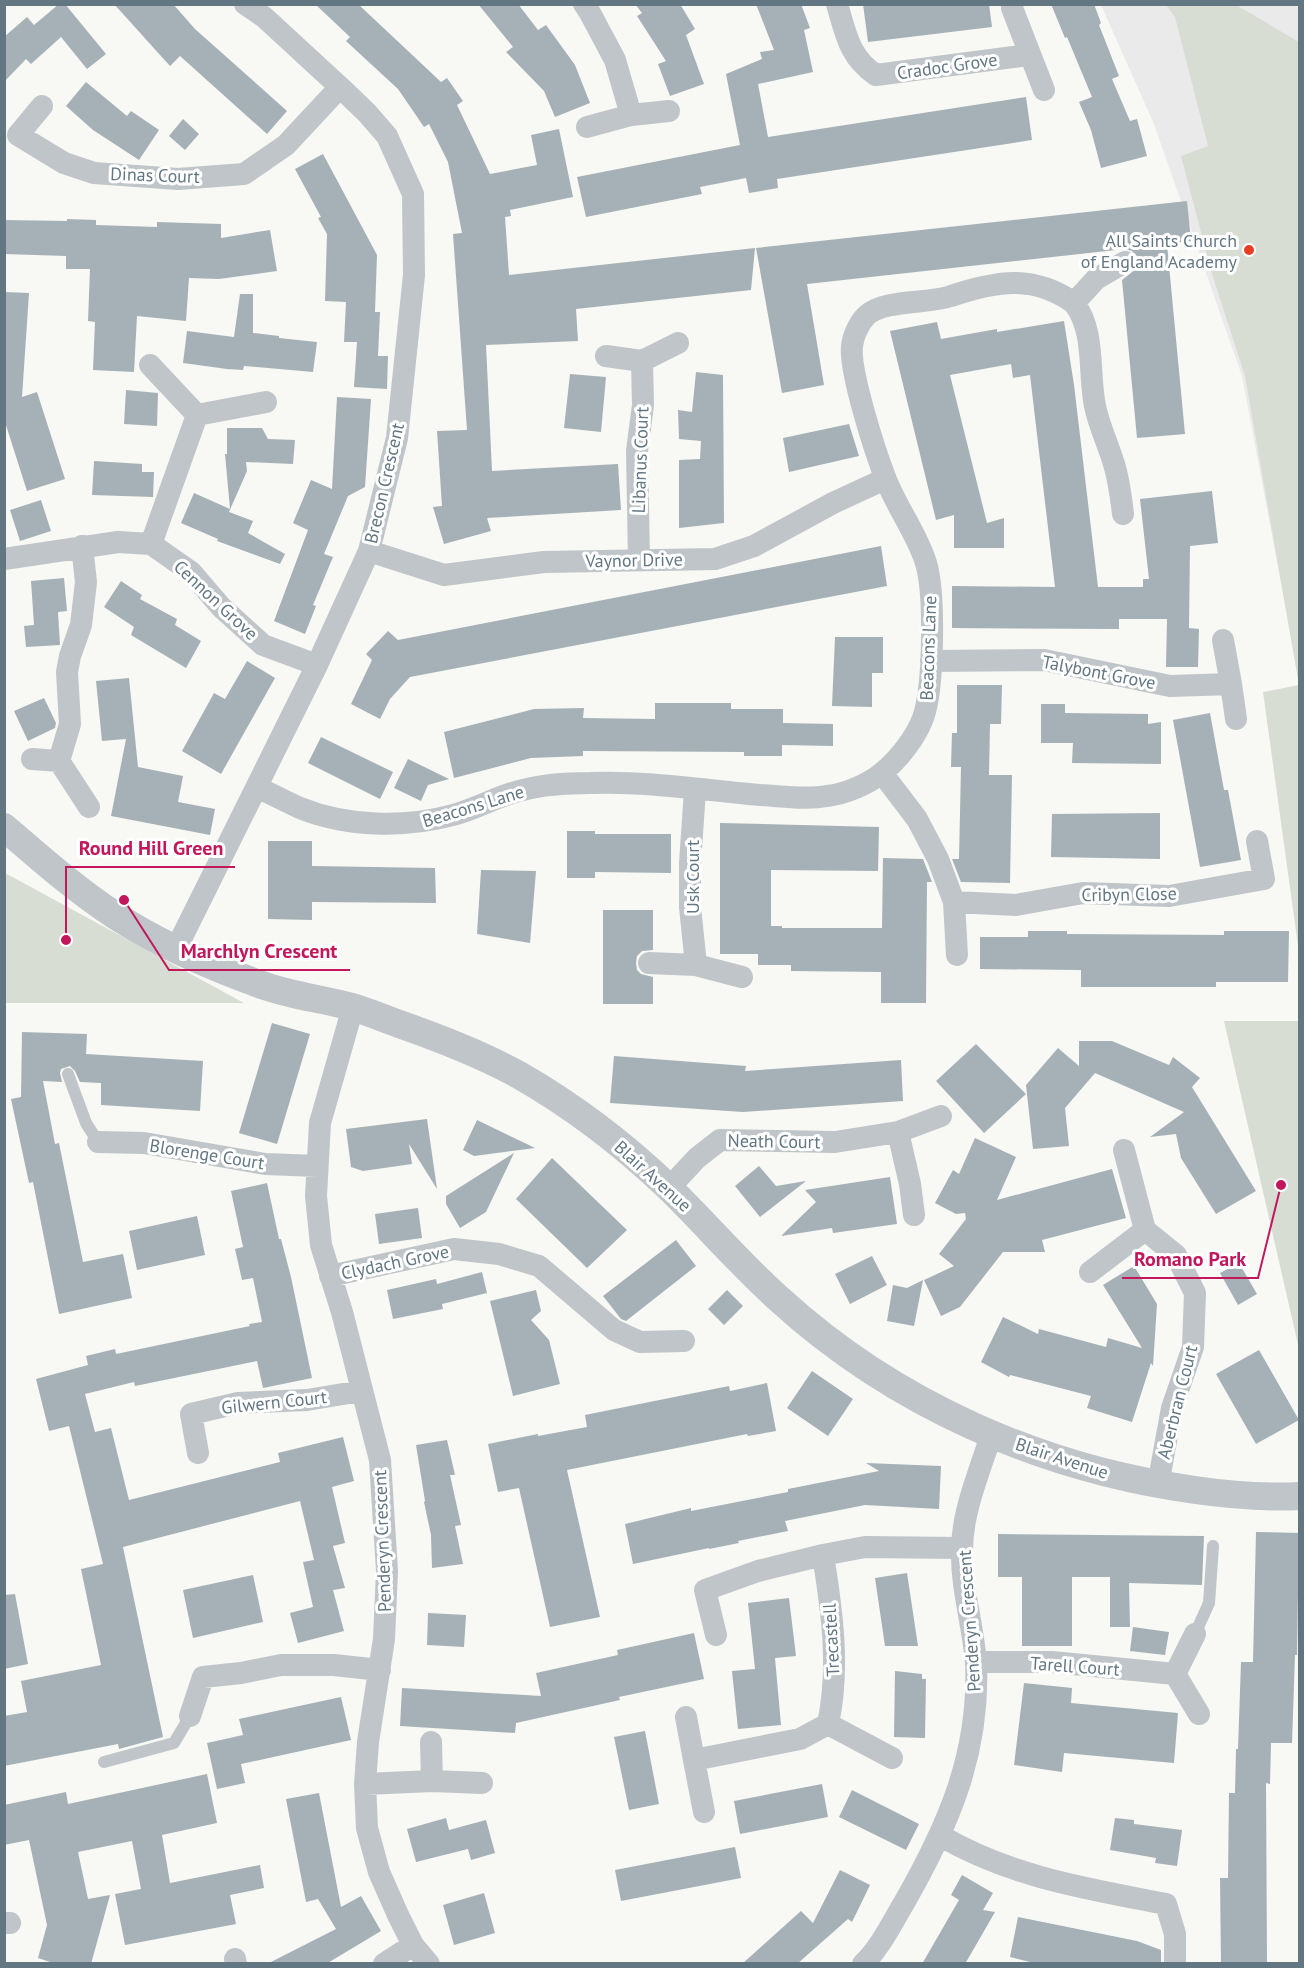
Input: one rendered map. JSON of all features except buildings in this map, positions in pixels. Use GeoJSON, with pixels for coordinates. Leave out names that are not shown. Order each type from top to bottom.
{"type":"FeatureCollection","features":[{"type":"Feature","properties":{"kind":"street","name":"Brecon Crescent"},"geometry":{"type":"LineString","coordinates":[[176,949],[318,665],[369,551],[397,438],[414,275],[413,194],[387,136],[270,11],[246,4]]}},
{"type":"Feature","properties":{"kind":"street"},"geometry":{"type":"LineString","coordinates":[[584,4],[615,60],[631,115]]}},
{"type":"Feature","properties":{"kind":"street","name":"Cradoc Grove"},"geometry":{"type":"LineString","coordinates":[[837,4],[852,51],[863,66],[876,75],[1029,55]]}},
{"type":"Feature","properties":{"kind":"street"},"geometry":{"type":"LineString","coordinates":[[1012,8],[1044,90]]}},
{"type":"Feature","properties":{"kind":"street","name":"Dinas Court"},"geometry":{"type":"LineString","coordinates":[[42,106],[11,143],[94,173],[178,179],[244,174],[286,145],[340,87]]}},
{"type":"Feature","properties":{"kind":"street"},"geometry":{"type":"LineString","coordinates":[[586,127],[631,115],[669,111]]}},
{"type":"Feature","properties":{"kind":"street"},"geometry":{"type":"LineString","coordinates":[[1123,514],[1118,478],[1098,422],[1094,403],[1087,333],[1082,313],[1074,303],[1096,279],[1125,262]]}},
{"type":"Feature","properties":{"kind":"street","name":"Beacons Lane"},"geometry":{"type":"LineString","coordinates":[[257,787],[302,809],[348,821],[417,823],[456,814],[521,790],[560,783],[626,782],[790,797],[828,796],[859,786],[882,773],[907,746],[923,719],[930,687],[930,584],[926,562],[885,479],[860,394],[853,364],[852,346],[858,326],[868,313],[884,307],[944,299],[983,286],[1008,282],[1034,285],[1059,293],[1074,303]]}},
{"type":"Feature","properties":{"kind":"street"},"geometry":{"type":"LineString","coordinates":[[606,356],[642,360],[678,343]]}},
{"type":"Feature","properties":{"kind":"street","name":"Libanus Court"},"geometry":{"type":"LineString","coordinates":[[639,560],[637,451],[643,405],[642,360]]}},
{"type":"Feature","properties":{"kind":"street"},"geometry":{"type":"LineString","coordinates":[[150,365],[197,415]]}},
{"type":"Feature","properties":{"kind":"street"},"geometry":{"type":"LineString","coordinates":[[197,415],[266,402]]}},
{"type":"Feature","properties":{"kind":"street"},"geometry":{"type":"LineString","coordinates":[[4,559],[118,542],[151,544],[197,415]]}},
{"type":"Feature","properties":{"kind":"street","name":"Vaynor Drive"},"geometry":{"type":"LineString","coordinates":[[369,551],[444,575],[544,562],[715,559],[754,546],[832,503],[885,479]]}},
{"type":"Feature","properties":{"kind":"street","name":"Cennon Grove"},"geometry":{"type":"LineString","coordinates":[[151,544],[191,572],[221,608],[263,645],[318,665]]}},
{"type":"Feature","properties":{"kind":"street"},"geometry":{"type":"LineString","coordinates":[[82,546],[86,582],[81,625],[67,672],[70,724],[59,761],[89,807]]}},
{"type":"Feature","properties":{"kind":"street"},"geometry":{"type":"LineString","coordinates":[[1222,640],[1236,719]]}},
{"type":"Feature","properties":{"kind":"street","name":"Talybont Grove"},"geometry":{"type":"LineString","coordinates":[[931,660],[1044,660],[1170,686],[1231,684]]}},
{"type":"Feature","properties":{"kind":"street"},"geometry":{"type":"LineString","coordinates":[[32,759],[59,761]]}},
{"type":"Feature","properties":{"kind":"street"},"geometry":{"type":"LineString","coordinates":[[882,773],[916,819],[938,859],[954,902],[957,955]]}},
{"type":"Feature","properties":{"kind":"street","name":"Usk Court"},"geometry":{"type":"LineString","coordinates":[[695,790],[690,907],[696,965]]}},
{"type":"Feature","properties":{"kind":"street","name":"Blair Avenue"},"geometry":{"type":"LineString","coordinates":[[5,827],[60,874],[117,916],[176,949],[266,987],[353,1007],[457,1044],[517,1074],[574,1109],[641,1162],[669,1188],[778,1299],[877,1375],[936,1410],[991,1435],[1097,1472],[1158,1485],[1270,1498],[1299,1496]]}},
{"type":"Feature","properties":{"kind":"street","name":"Cribyn Close"},"geometry":{"type":"LineString","coordinates":[[954,902],[1016,904],[1083,893],[1169,896],[1264,879],[1257,841]]}},
{"type":"Feature","properties":{"kind":"street"},"geometry":{"type":"LineString","coordinates":[[650,963],[696,965],[742,977]]}},
{"type":"Feature","properties":{"kind":"street","name":"Penderyn Crescent"},"geometry":{"type":"LineString","coordinates":[[353,1007],[320,1123],[316,1196],[321,1245],[342,1312],[380,1460],[387,1572],[380,1670],[368,1742],[365,1784],[367,1828],[379,1872],[413,1945],[429,1964]]}},
{"type":"Feature","properties":{"kind":"street","name":"Neath Court"},"geometry":{"type":"LineString","coordinates":[[669,1188],[697,1158],[720,1140],[835,1142],[898,1132],[940,1116]]}},
{"type":"Feature","properties":{"kind":"street"},"geometry":{"type":"LineString","coordinates":[[898,1132],[910,1184],[914,1215]]}},
{"type":"Feature","properties":{"kind":"street","name":"Blorenge Court"},"geometry":{"type":"LineString","coordinates":[[98,1142],[144,1143],[265,1164],[317,1166]]}},
{"type":"Feature","properties":{"kind":"street"},"geometry":{"type":"LineString","coordinates":[[1090,1272],[1145,1230],[1124,1150]]}},
{"type":"Feature","properties":{"kind":"street","name":"Aberbran Court"},"geometry":{"type":"LineString","coordinates":[[1145,1230],[1176,1255],[1195,1293],[1193,1347],[1172,1408],[1158,1485]]}},
{"type":"Feature","properties":{"kind":"street","name":"Clydach Grove"},"geometry":{"type":"LineString","coordinates":[[330,1276],[454,1249],[499,1254],[539,1266],[614,1330],[640,1342],[684,1341]]}},
{"type":"Feature","properties":{"kind":"street","name":"Gilwern Court"},"geometry":{"type":"LineString","coordinates":[[198,1453],[191,1414],[238,1403],[307,1400],[361,1391]]}},
{"type":"Feature","properties":{"kind":"street","name":"Penderyn Crescent"},"geometry":{"type":"LineString","coordinates":[[863,1964],[890,1927],[940,1836],[966,1766],[975,1706],[975,1662],[963,1581],[962,1548],[967,1515],[991,1435]]}},
{"type":"Feature","properties":{"kind":"street"},"geometry":{"type":"LineString","coordinates":[[716,1635],[705,1590],[758,1572],[865,1547],[962,1548]]}},
{"type":"Feature","properties":{"kind":"street","name":"Trecastell"},"geometry":{"type":"LineString","coordinates":[[823,1556],[834,1641],[833,1700],[828,1724]]}},
{"type":"Feature","properties":{"kind":"street"},"geometry":{"type":"LineString","coordinates":[[1195,1634],[1175,1674],[1199,1714]]}},
{"type":"Feature","properties":{"kind":"street","name":"Tarell Court"},"geometry":{"type":"LineString","coordinates":[[975,1662],[1052,1662],[1175,1674]]}},
{"type":"Feature","properties":{"kind":"street"},"geometry":{"type":"LineString","coordinates":[[190,1716],[203,1677],[241,1673],[281,1665],[334,1665],[380,1670]]}},
{"type":"Feature","properties":{"kind":"street"},"geometry":{"type":"LineString","coordinates":[[686,1718],[704,1812]]}},
{"type":"Feature","properties":{"kind":"street"},"geometry":{"type":"LineString","coordinates":[[694,1760],[800,1738],[828,1724],[892,1758]]}},
{"type":"Feature","properties":{"kind":"street"},"geometry":{"type":"LineString","coordinates":[[431,1742],[432,1781]]}},
{"type":"Feature","properties":{"kind":"street"},"geometry":{"type":"LineString","coordinates":[[365,1784],[432,1781],[482,1783]]}},
{"type":"Feature","properties":{"kind":"street"},"geometry":{"type":"LineString","coordinates":[[940,1836],[968,1852],[1020,1872],[1067,1885],[1166,1904],[1175,1934],[1175,1964]]}},
{"type":"Feature","properties":{"kind":"street"},"geometry":{"type":"LineString","coordinates":[[384,1964],[413,1945]]}},
{"type":"Feature","properties":{"kind":"lane"},"geometry":{"type":"LineString","coordinates":[[68,1074],[86,1123],[98,1142]]}},
{"type":"Feature","properties":{"kind":"lane"},"geometry":{"type":"LineString","coordinates":[[1195,1634],[1209,1604],[1214,1546]]}},
{"type":"Feature","properties":{"kind":"lane"},"geometry":{"type":"LineString","coordinates":[[104,1762],[174,1743],[190,1716]]}},
{"type":"Feature","properties":{"kind":"shaded area","name":"All Saints Church of England Academy"},"geometry":{"type":"Polygon","coordinates":[[[1101,5],[1299,5],[1299,679],[1242,376],[1154,124],[1101,5]]]}},
{"type":"Feature","properties":{"kind":"shaded area","name":"All Saints Church of England Academy"},"geometry":{"type":"Polygon","coordinates":[[[1166,5],[1239,5],[1299,42],[1299,685],[1245,376],[1212,274],[1181,156],[1208,146],[1175,17],[1166,5]]]}},
{"type":"Feature","properties":{"kind":"shaded area"},"geometry":{"type":"Polygon","coordinates":[[[1299,685],[1299,953],[1263,692],[1299,685]]]}},
{"type":"Feature","properties":{"kind":"shaded area"},"geometry":{"type":"Polygon","coordinates":[[[7,874],[244,1003],[5,1003],[4,877],[7,874]]]}},
{"type":"Feature","properties":{"kind":"shaded area"},"geometry":{"type":"Polygon","coordinates":[[[1224,1021],[1299,1021],[1299,1349],[1224,1021]]]}},
{"type":"Feature","properties":{"kind":"place","name":"All Saints Church of England Academy"},"geometry":{"type":"Point","coordinates":[1249,250]}},
{"type":"Feature","properties":{"kind":"place","name":"Marchlyn Crescent"},"geometry":{"type":"Point","coordinates":[124,900]}},
{"type":"Feature","properties":{"kind":"place","name":"Round Hill Green"},"geometry":{"type":"Point","coordinates":[66,940]}},
{"type":"Feature","properties":{"kind":"place","name":"Romano Park"},"geometry":{"type":"Point","coordinates":[1281,1185]}}]}
